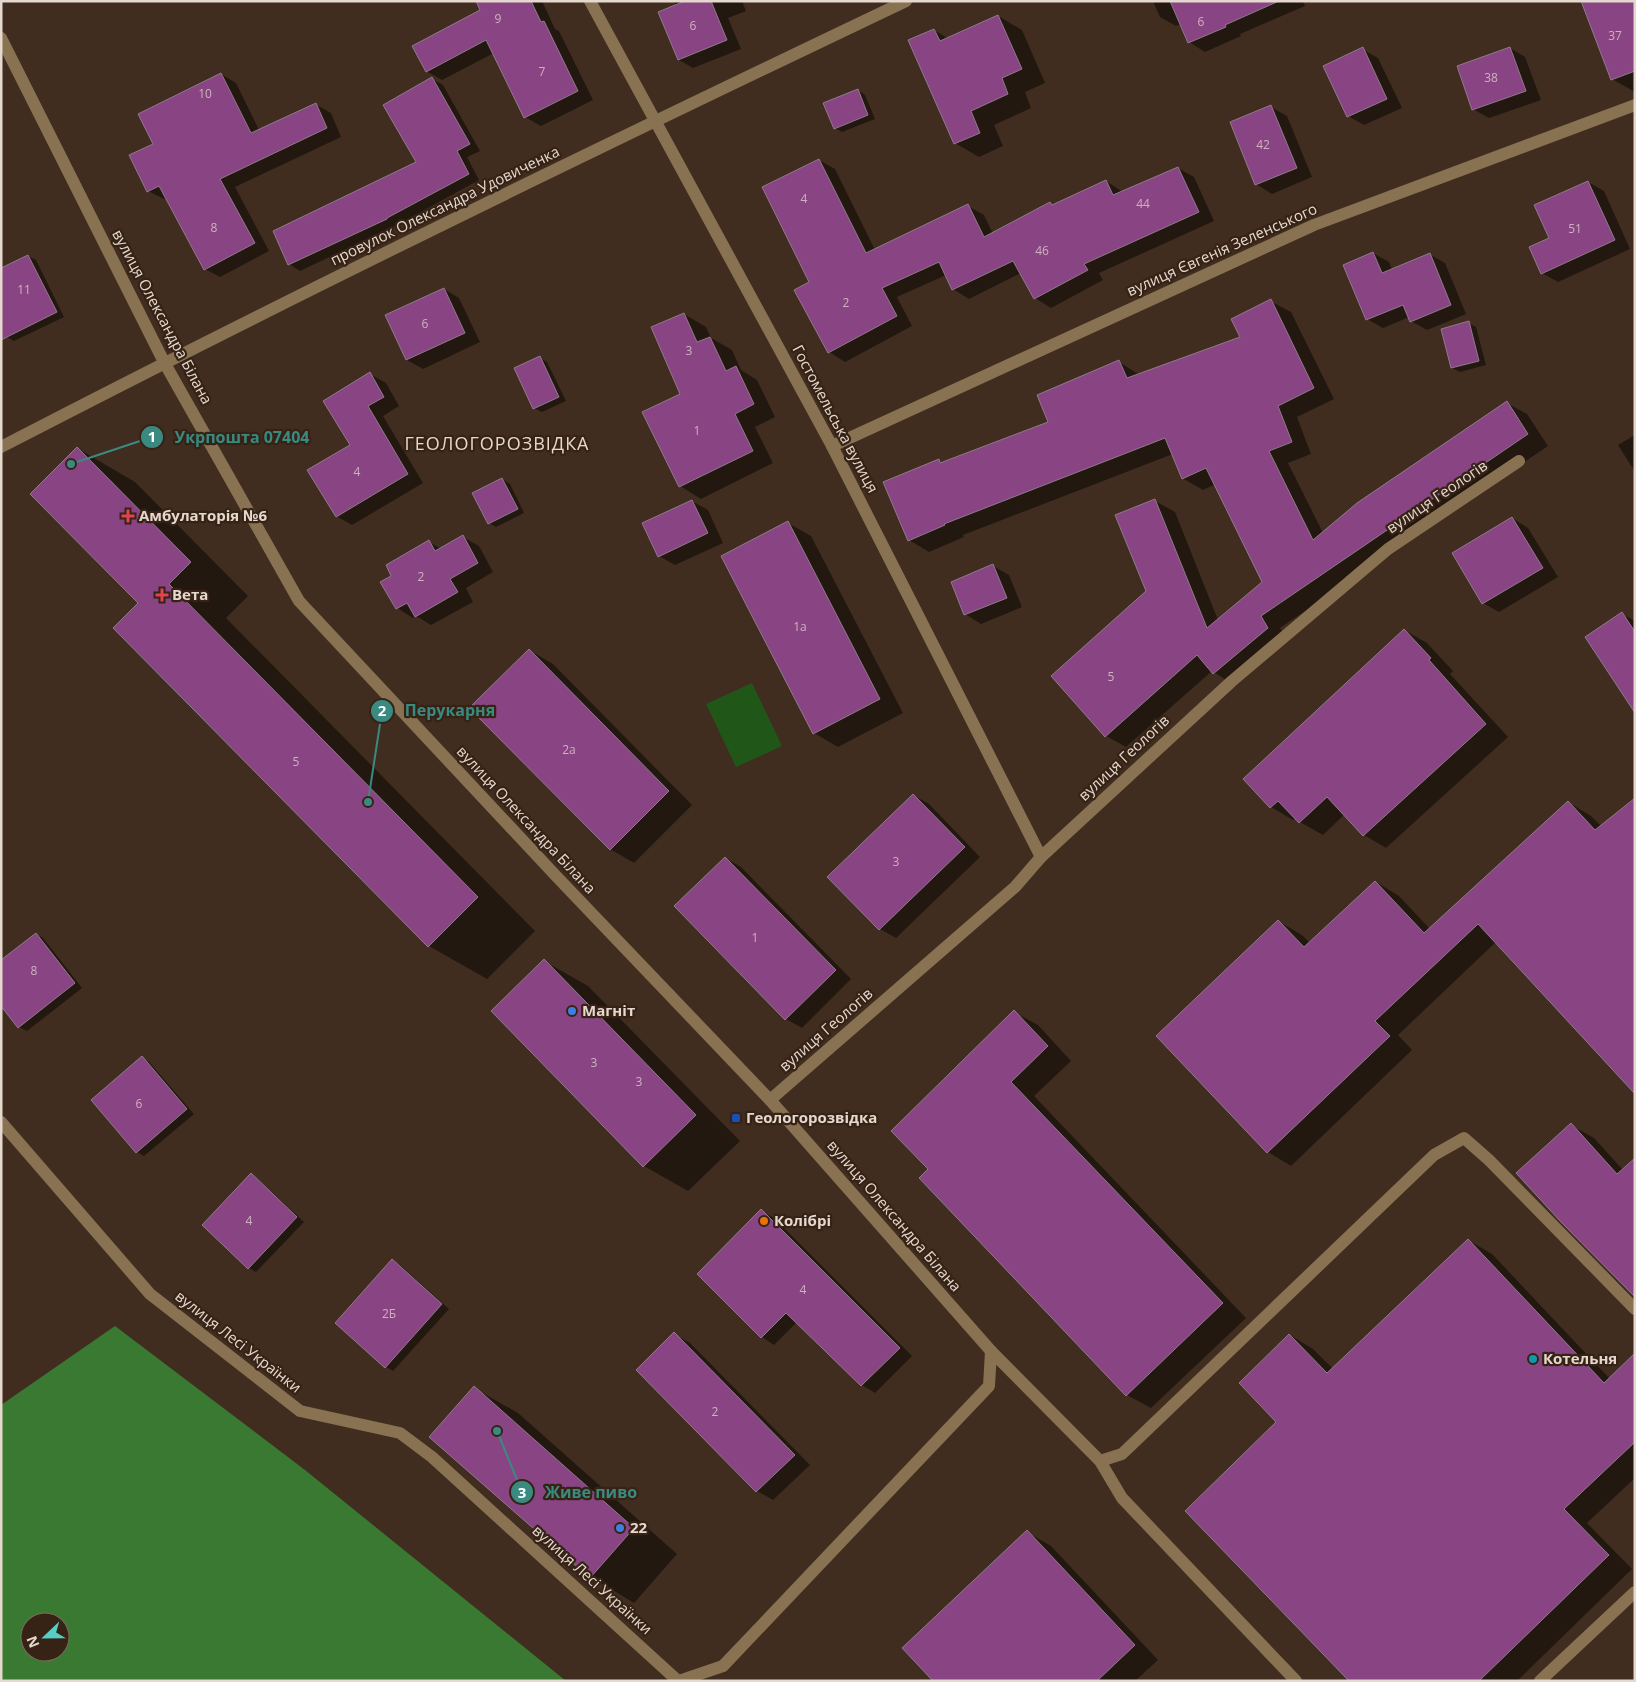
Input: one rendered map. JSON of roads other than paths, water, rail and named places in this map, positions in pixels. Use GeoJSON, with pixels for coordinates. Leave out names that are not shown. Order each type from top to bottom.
{"type":"FeatureCollection","features":[{"type":"Feature","properties":{"kind":"street","name":"Гостомельська вулиця"},"geometry":{"type":"LineString","coordinates":[[590,1],[832,446],[1041,857]]}},
{"type":"Feature","properties":{"kind":"street","name":"провулок Олександра Удовиченка"},"geometry":{"type":"LineString","coordinates":[[1,446],[164,362],[656,120],[906,1]]}},
{"type":"Feature","properties":{"kind":"street","name":"вулиця Олександра Білана"},"geometry":{"type":"LineString","coordinates":[[1,38],[164,362],[299,601],[557,877],[770,1100],[991,1351],[1100,1461],[1122,1498],[1296,1681]]}},
{"type":"Feature","properties":{"kind":"street","name":"вулиця Євгенія Зеленського"},"geometry":{"type":"LineString","coordinates":[[832,446],[1314,225],[1635,105]]}},
{"type":"Feature","properties":{"kind":"street","name":"вулиця Геологів"},"geometry":{"type":"LineString","coordinates":[[770,1100],[1015,887],[1041,857],[1232,682],[1388,549],[1519,461]]}},
{"type":"Feature","properties":{"kind":"street","name":"вулиця Лесі Українки"},"geometry":{"type":"LineString","coordinates":[[1,1122],[150,1294],[300,1411],[400,1433],[432,1457],[679,1681]]}},
{"type":"Feature","properties":{"kind":"street"},"geometry":{"type":"LineString","coordinates":[[1100,1461],[1122,1454],[1434,1155],[1464,1138],[1490,1160],[1635,1309]]}},
{"type":"Feature","properties":{"kind":"street"},"geometry":{"type":"LineString","coordinates":[[679,1681],[723,1666],[989,1386],[991,1351]]}},
{"type":"Feature","properties":{"kind":"street"},"geometry":{"type":"LineString","coordinates":[[1540,1681],[1635,1592]]}},
{"type":"Feature","properties":{"kind":"place","name":"Укрпошта 07404"},"geometry":{"type":"Point","coordinates":[71,464]}},
{"type":"Feature","properties":{"kind":"place","name":"Амбулаторія №6"},"geometry":{"type":"Point","coordinates":[128,516]}},
{"type":"Feature","properties":{"kind":"place","name":"Вета"},"geometry":{"type":"Point","coordinates":[162,595]}},
{"type":"Feature","properties":{"kind":"place","name":"Перукарня"},"geometry":{"type":"Point","coordinates":[368,802]}},
{"type":"Feature","properties":{"kind":"place","name":"Магніт"},"geometry":{"type":"Point","coordinates":[572,1011]}},
{"type":"Feature","properties":{"kind":"place","name":"Геологорозвідка"},"geometry":{"type":"Point","coordinates":[736,1118]}},
{"type":"Feature","properties":{"kind":"place","name":"Колібрі"},"geometry":{"type":"Point","coordinates":[764,1221]}},
{"type":"Feature","properties":{"kind":"place","name":"Котельня"},"geometry":{"type":"Point","coordinates":[1533,1359]}},
{"type":"Feature","properties":{"kind":"place","name":"Живе пиво"},"geometry":{"type":"Point","coordinates":[497,1431]}},
{"type":"Feature","properties":{"kind":"place","name":"22"},"geometry":{"type":"Point","coordinates":[620,1528]}},
{"type":"Feature","properties":{"kind":"district","name":"ГЕОЛОГОРОЗВІДКА"},"geometry":{"type":"Point","coordinates":[497,444]}}]}
